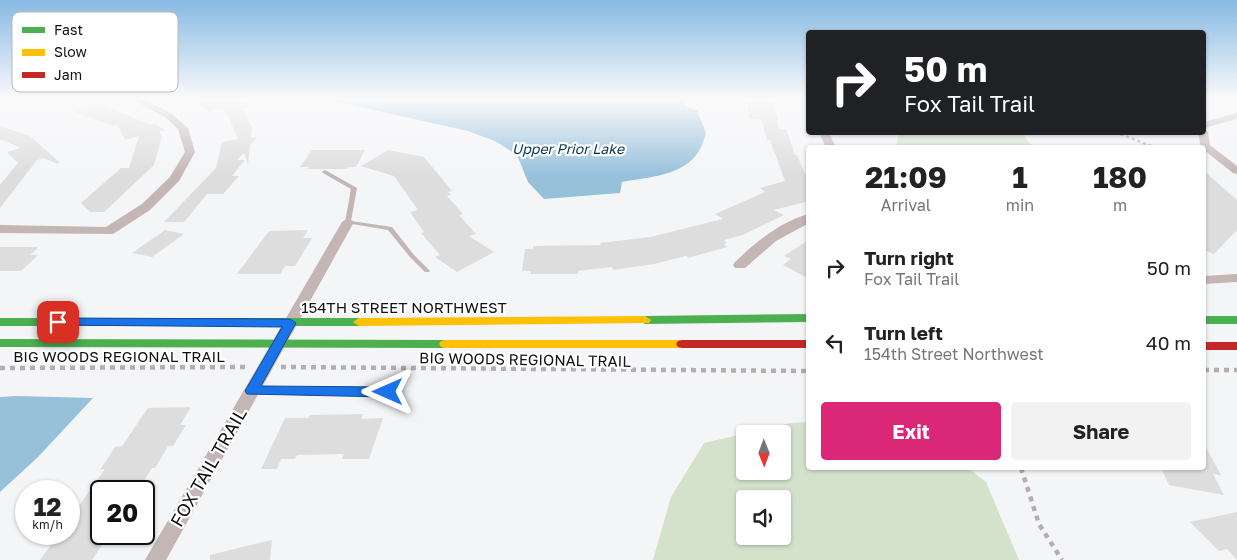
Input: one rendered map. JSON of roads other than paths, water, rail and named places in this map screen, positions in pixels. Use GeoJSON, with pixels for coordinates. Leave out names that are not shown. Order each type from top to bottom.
{"type":"FeatureCollection","features":[{"type":"Feature","properties":{"kind":"street"},"geometry":{"type":"LineString","coordinates":[[0,228],[109,231],[154,200],[175,179],[190,152],[183,128],[179,124]]}},
{"type":"Feature","properties":{"kind":"street"},"geometry":{"type":"LineString","coordinates":[[1206,147],[1237,171]]}},
{"type":"Feature","properties":{"kind":"street"},"geometry":{"type":"LineString","coordinates":[[740,265],[752,252],[790,226],[806,219]]}},
{"type":"Feature","properties":{"kind":"street","name":"FOX TAIL TRAIL"},"geometry":{"type":"LineString","coordinates":[[155,560],[348,222]]}},
{"type":"Feature","properties":{"kind":"street"},"geometry":{"type":"LineString","coordinates":[[1206,280],[1237,278]]}},
{"type":"Feature","properties":{"kind":"street","name":"154TH STREET NORTHWEST"},"geometry":{"type":"LineString","coordinates":[[0,322],[290,323],[806,318]]}},
{"type":"Feature","properties":{"kind":"street"},"geometry":{"type":"LineString","coordinates":[[1206,320],[1237,320]]}},
{"type":"Feature","properties":{"kind":"street"},"geometry":{"type":"LineString","coordinates":[[689,343],[786,333]]}},
{"type":"Feature","properties":{"kind":"street"},"geometry":{"type":"LineString","coordinates":[[0,343],[806,344]]}},
{"type":"Feature","properties":{"kind":"street"},"geometry":{"type":"LineString","coordinates":[[1206,346],[1237,346]]}},
{"type":"Feature","properties":{"kind":"lane"},"geometry":{"type":"LineString","coordinates":[[325,172],[354,188],[348,222],[390,228],[412,256],[427,271]]}},
{"type":"Feature","properties":{"kind":"lane"},"geometry":{"type":"LineString","coordinates":[[251,391],[388,392]]}},
{"type":"Feature","properties":{"kind":"water","name":"Upper Prior Lake"},"geometry":{"type":"Polygon","coordinates":[[[437,124],[703,124],[706,133],[699,151],[684,166],[654,177],[622,182],[620,193],[544,199],[528,182],[517,155],[495,141],[468,131],[437,124]]]}},
{"type":"Feature","properties":{"kind":"water"},"geometry":{"type":"Polygon","coordinates":[[[0,397],[93,398],[38,457],[0,492],[0,397]]]}}]}
